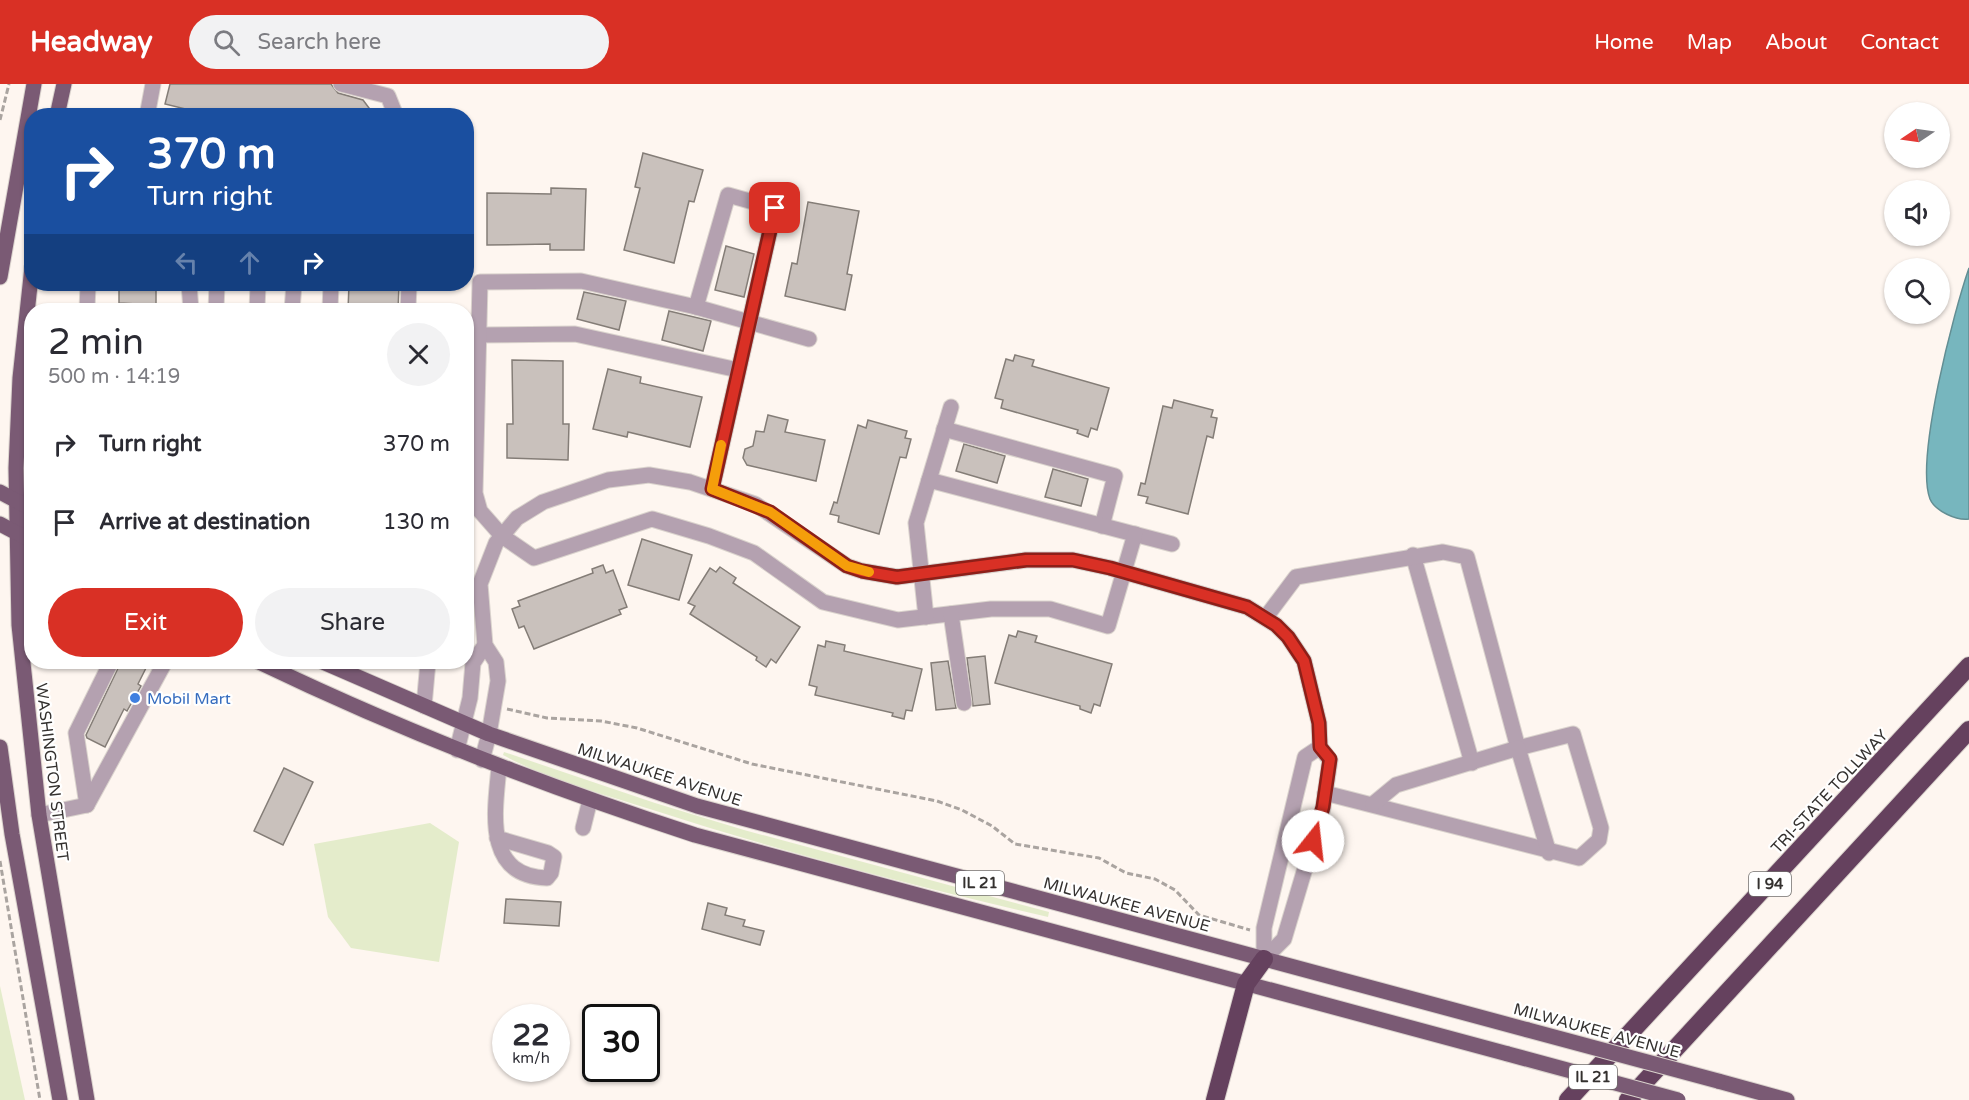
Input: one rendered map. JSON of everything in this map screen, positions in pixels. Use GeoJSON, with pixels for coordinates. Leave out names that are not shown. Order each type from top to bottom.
{"type":"FeatureCollection","features":[{"type":"Feature","properties":{"kind":"highway","name":"TRI-STATE TOLLWAY"},"geometry":{"type":"LineString","coordinates":[[1568,1100],[1969,666]]}},
{"type":"Feature","properties":{"kind":"highway","name":"I 94"},"geometry":{"type":"LineString","coordinates":[[1628,1100],[1969,730]]}},
{"type":"Feature","properties":{"kind":"highway"},"geometry":{"type":"LineString","coordinates":[[1215,1100],[1246,984],[1264,959]]}},
{"type":"Feature","properties":{"kind":"main road"},"geometry":{"type":"LineString","coordinates":[[30,108],[34,84]]}},
{"type":"Feature","properties":{"kind":"main road"},"geometry":{"type":"LineString","coordinates":[[59,108],[64,84]]}},
{"type":"Feature","properties":{"kind":"main road"},"geometry":{"type":"LineString","coordinates":[[0,278],[24,141]]}},
{"type":"Feature","properties":{"kind":"main road","name":"WASHINGTON STREET"},"geometry":{"type":"LineString","coordinates":[[24,341],[20,378],[16,501],[21,662],[39,815],[87,1100]]}},
{"type":"Feature","properties":{"kind":"main road"},"geometry":{"type":"LineString","coordinates":[[0,492],[24,505]]}},
{"type":"Feature","properties":{"kind":"main road"},"geometry":{"type":"LineString","coordinates":[[0,524],[24,537]]}},
{"type":"Feature","properties":{"kind":"main road"},"geometry":{"type":"LineString","coordinates":[[274,669],[368,714],[482,760]]}},
{"type":"Feature","properties":{"kind":"main road","name":"MILWAUKEE AVENUE"},"geometry":{"type":"LineString","coordinates":[[345,669],[489,734],[697,806],[1787,1100]]}},
{"type":"Feature","properties":{"kind":"main road"},"geometry":{"type":"LineString","coordinates":[[0,747],[9,816],[60,1100]]}},
{"type":"Feature","properties":{"kind":"main road","name":"IL 21"},"geometry":{"type":"LineString","coordinates":[[482,760],[590,800],[758,853],[1678,1100]]}},
{"type":"Feature","properties":{"kind":"street"},"geometry":{"type":"LineString","coordinates":[[148,108],[153,84]]}},
{"type":"Feature","properties":{"kind":"street"},"geometry":{"type":"LineString","coordinates":[[342,84],[388,96],[393,108]]}},
{"type":"Feature","properties":{"kind":"street"},"geometry":{"type":"LineString","coordinates":[[696,307],[728,195],[775,208],[712,489]]}},
{"type":"Feature","properties":{"kind":"street"},"geometry":{"type":"LineString","coordinates":[[809,339],[749,320],[581,281],[480,282],[475,493],[480,511],[502,536],[534,558],[652,519],[710,536],[754,554],[823,602],[898,620],[991,609],[1050,609],[1108,626],[1135,534]]}},
{"type":"Feature","properties":{"kind":"street"},"geometry":{"type":"LineString","coordinates":[[479,335],[575,334],[738,370]]}},
{"type":"Feature","properties":{"kind":"street"},"geometry":{"type":"LineString","coordinates":[[926,617],[916,524],[951,407]]}},
{"type":"Feature","properties":{"kind":"street"},"geometry":{"type":"LineString","coordinates":[[944,429],[1115,476],[1102,526]]}},
{"type":"Feature","properties":{"kind":"street"},"geometry":{"type":"LineString","coordinates":[[482,760],[498,681],[496,662],[485,645],[480,584],[492,554],[502,536],[517,518],[543,501],[608,480],[649,475],[712,489],[770,512],[847,566],[897,577],[1038,560],[1073,560],[1125,572],[1247,607],[1266,617],[1288,637],[1308,671],[1319,723],[1320,747],[1330,759],[1325,794],[1284,939],[1264,959]]}},
{"type":"Feature","properties":{"kind":"street"},"geometry":{"type":"LineString","coordinates":[[929,480],[1172,544]]}},
{"type":"Feature","properties":{"kind":"street"},"geometry":{"type":"LineString","coordinates":[[1266,617],[1296,577],[1413,555],[1443,552],[1467,557],[1518,748],[1549,853]]}},
{"type":"Feature","properties":{"kind":"street"},"geometry":{"type":"LineString","coordinates":[[1413,555],[1472,763]]}},
{"type":"Feature","properties":{"kind":"street"},"geometry":{"type":"LineString","coordinates":[[951,614],[964,703]]}},
{"type":"Feature","properties":{"kind":"street"},"geometry":{"type":"LineString","coordinates":[[474,662],[485,645]]}},
{"type":"Feature","properties":{"kind":"street"},"geometry":{"type":"LineString","coordinates":[[87,805],[76,733],[108,669]]}},
{"type":"Feature","properties":{"kind":"street"},"geometry":{"type":"LineString","coordinates":[[39,815],[87,805],[161,669]]}},
{"type":"Feature","properties":{"kind":"street"},"geometry":{"type":"LineString","coordinates":[[424,706],[427,669]]}},
{"type":"Feature","properties":{"kind":"street"},"geometry":{"type":"LineString","coordinates":[[457,750],[465,724],[473,683],[473,669]]}},
{"type":"Feature","properties":{"kind":"street"},"geometry":{"type":"LineString","coordinates":[[1325,794],[1373,804],[1549,853],[1579,858],[1599,840],[1601,828],[1573,734],[1396,785],[1373,804]]}},
{"type":"Feature","properties":{"kind":"street"},"geometry":{"type":"LineString","coordinates":[[1264,959],[1264,928],[1294,813],[1305,757],[1320,747]]}},
{"type":"Feature","properties":{"kind":"street"},"geometry":{"type":"LineString","coordinates":[[497,838],[495,816],[499,767]]}},
{"type":"Feature","properties":{"kind":"street"},"geometry":{"type":"LineString","coordinates":[[583,828],[590,800]]}},
{"type":"Feature","properties":{"kind":"street"},"geometry":{"type":"LineString","coordinates":[[1294,813],[1320,818]]}},
{"type":"Feature","properties":{"kind":"path"},"geometry":{"type":"LineString","coordinates":[[0,120],[9,84]]}},
{"type":"Feature","properties":{"kind":"path"},"geometry":{"type":"LineString","coordinates":[[502,707],[547,718],[600,721],[637,728],[752,764],[937,801],[962,810],[992,826],[1015,844],[1099,858],[1126,873],[1155,879],[1175,890],[1199,915],[1252,931]]}},
{"type":"Feature","properties":{"kind":"path"},"geometry":{"type":"LineString","coordinates":[[0,861],[40,1100]]}},
{"type":"Feature","properties":{"kind":"green space"},"geometry":{"type":"Polygon","coordinates":[[[504,752],[655,803],[744,830],[1049,912],[1048,917],[849,868],[750,840],[557,779],[503,755],[504,752]]]}},
{"type":"Feature","properties":{"kind":"green space"},"geometry":{"type":"Polygon","coordinates":[[[430,823],[459,842],[439,962],[351,948],[328,917],[314,844],[430,823]]]}},
{"type":"Feature","properties":{"kind":"green space"},"geometry":{"type":"Polygon","coordinates":[[[0,986],[25,1100],[0,1100],[0,986]]]}},
{"type":"Feature","properties":{"kind":"water"},"geometry":{"type":"Polygon","coordinates":[[[1969,268],[1969,519],[1964,519],[1947,514],[1933,503],[1930,499],[1927,479],[1928,452],[1938,385],[1954,317],[1969,268]]]}},
{"type":"Feature","properties":{"kind":"building"},"geometry":{"type":"Polygon","coordinates":[[[170,84],[331,84],[338,93],[363,100],[369,108],[181,108],[165,104],[170,84]]]}},
{"type":"Feature","properties":{"kind":"building"},"geometry":{"type":"Polygon","coordinates":[[[643,153],[703,170],[694,202],[689,201],[674,263],[624,250],[640,188],[635,187],[643,153]]]}},
{"type":"Feature","properties":{"kind":"building"},"geometry":{"type":"Polygon","coordinates":[[[551,188],[586,189],[584,250],[550,250],[550,244],[487,245],[487,193],[551,194],[551,188]]]}},
{"type":"Feature","properties":{"kind":"building"},"geometry":{"type":"Polygon","coordinates":[[[808,202],[859,211],[847,274],[852,275],[845,310],[785,296],[792,263],[797,264],[808,202]]]}},
{"type":"Feature","properties":{"kind":"building"},"geometry":{"type":"Polygon","coordinates":[[[726,246],[754,254],[744,297],[715,290],[726,246]]]}},
{"type":"Feature","properties":{"kind":"building"},"geometry":{"type":"Polygon","coordinates":[[[119,291],[156,291],[156,303],[119,303],[119,291]]]}},
{"type":"Feature","properties":{"kind":"building"},"geometry":{"type":"Polygon","coordinates":[[[349,291],[399,291],[398,303],[348,303],[349,291]]]}},
{"type":"Feature","properties":{"kind":"building"},"geometry":{"type":"Polygon","coordinates":[[[584,292],[626,301],[619,330],[577,319],[584,292]]]}},
{"type":"Feature","properties":{"kind":"building"},"geometry":{"type":"Polygon","coordinates":[[[669,311],[711,321],[703,351],[662,340],[669,311]]]}},
{"type":"Feature","properties":{"kind":"building"},"geometry":{"type":"Polygon","coordinates":[[[1015,355],[1034,360],[1032,366],[1109,388],[1097,430],[1091,428],[1088,437],[1077,433],[1078,430],[1001,408],[1003,400],[995,398],[1006,359],[1013,361],[1015,355]]]}},
{"type":"Feature","properties":{"kind":"building"},"geometry":{"type":"Polygon","coordinates":[[[512,360],[563,361],[563,424],[569,424],[568,460],[507,458],[507,424],[513,424],[512,360]]]}},
{"type":"Feature","properties":{"kind":"building"},"geometry":{"type":"Polygon","coordinates":[[[608,369],[641,377],[640,383],[702,397],[690,447],[628,432],[627,437],[593,429],[608,369]]]}},
{"type":"Feature","properties":{"kind":"building"},"geometry":{"type":"Polygon","coordinates":[[[1174,400],[1213,410],[1211,417],[1217,418],[1213,438],[1207,436],[1188,514],[1146,503],[1148,497],[1138,495],[1141,483],[1145,484],[1163,406],[1172,408],[1174,400]]]}},
{"type":"Feature","properties":{"kind":"building"},"geometry":{"type":"Polygon","coordinates":[[[768,415],[788,420],[785,432],[825,440],[816,481],[747,465],[743,458],[745,449],[753,446],[756,431],[764,432],[768,415]]]}},
{"type":"Feature","properties":{"kind":"building"},"geometry":{"type":"Polygon","coordinates":[[[868,420],[907,431],[905,438],[911,439],[906,458],[900,457],[879,534],[838,522],[839,516],[830,514],[834,502],[837,503],[858,425],[866,428],[868,420]]]}},
{"type":"Feature","properties":{"kind":"building"},"geometry":{"type":"Polygon","coordinates":[[[964,444],[1005,456],[997,483],[956,471],[964,444]]]}},
{"type":"Feature","properties":{"kind":"building"},"geometry":{"type":"Polygon","coordinates":[[[1053,469],[1088,479],[1081,506],[1045,497],[1053,469]]]}},
{"type":"Feature","properties":{"kind":"building"},"geometry":{"type":"Polygon","coordinates":[[[642,539],[692,555],[679,600],[628,585],[642,539]]]}},
{"type":"Feature","properties":{"kind":"building"},"geometry":{"type":"Polygon","coordinates":[[[603,565],[606,573],[613,570],[627,607],[619,610],[621,614],[534,649],[524,626],[519,628],[512,609],[520,606],[518,601],[593,573],[592,569],[603,565]]]}},
{"type":"Feature","properties":{"kind":"building"},"geometry":{"type":"Polygon","coordinates":[[[720,567],[736,578],[733,583],[800,627],[776,663],[771,659],[766,667],[756,660],[757,657],[690,614],[695,606],[688,603],[710,568],[716,572],[720,567]]]}},
{"type":"Feature","properties":{"kind":"building"},"geometry":{"type":"Polygon","coordinates":[[[1018,631],[1037,636],[1035,642],[1112,664],[1100,706],[1094,704],[1091,713],[1080,709],[1080,706],[995,683],[1009,635],[1016,637],[1018,631]]]}},
{"type":"Feature","properties":{"kind":"building"},"geometry":{"type":"Polygon","coordinates":[[[826,641],[845,645],[844,651],[922,669],[912,711],[906,710],[904,719],[892,716],[893,713],[815,695],[817,687],[809,685],[818,645],[825,647],[826,641]]]}},
{"type":"Feature","properties":{"kind":"building"},"geometry":{"type":"Polygon","coordinates":[[[985,656],[990,704],[973,706],[967,658],[985,656]]]}},
{"type":"Feature","properties":{"kind":"building"},"geometry":{"type":"Polygon","coordinates":[[[948,661],[956,708],[936,710],[931,663],[948,661]]]}},
{"type":"Feature","properties":{"kind":"building"},"geometry":{"type":"Polygon","coordinates":[[[118,669],[146,669],[138,684],[141,686],[127,711],[124,709],[105,747],[87,738],[86,735],[118,669]]]}},
{"type":"Feature","properties":{"kind":"building"},"geometry":{"type":"Polygon","coordinates":[[[284,768],[313,782],[283,845],[254,831],[284,768]]]}},
{"type":"Feature","properties":{"kind":"building"},"geometry":{"type":"Polygon","coordinates":[[[506,899],[561,902],[559,926],[504,923],[506,899]]]}},
{"type":"Feature","properties":{"kind":"building"},"geometry":{"type":"Polygon","coordinates":[[[708,903],[727,908],[725,915],[745,920],[743,926],[764,931],[760,945],[702,929],[708,903]]]}},
{"type":"Feature","properties":{"kind":"slow traffic"},"geometry":{"type":"LineString","coordinates":[[721,445],[712,489],[755,504],[847,566],[869,572]]}},
{"type":"Feature","properties":{"kind":"place","name":"Mobil Mart"},"geometry":{"type":"Point","coordinates":[135,698]}},
{"type":"Feature","properties":{"kind":"route"},"geometry":{"type":"LineString","coordinates":[[775,208],[712,489],[755,504],[770,512],[847,566],[862,571],[897,577],[1026,560],[1073,560],[1110,568],[1247,607],[1261,614],[1288,637],[1304,661],[1319,723],[1320,747],[1330,759],[1323,807],[1313,841]]}}]}
